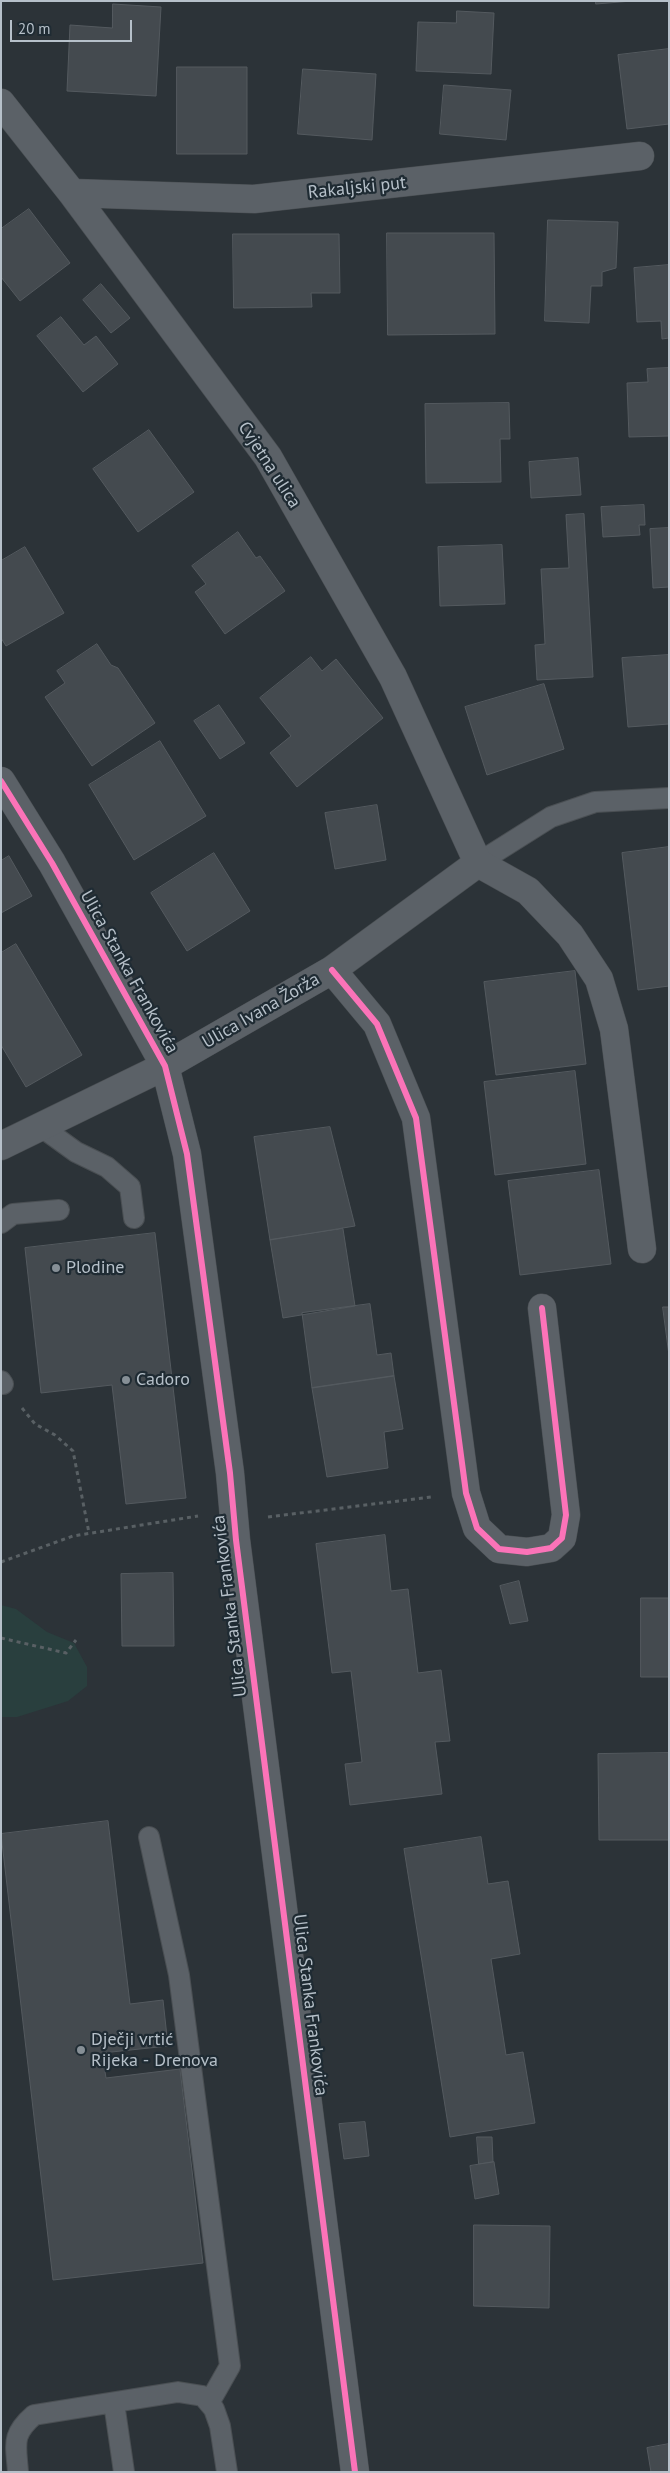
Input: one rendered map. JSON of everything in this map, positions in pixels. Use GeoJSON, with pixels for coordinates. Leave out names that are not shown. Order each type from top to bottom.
{"type":"FeatureCollection","features":[{"type":"Feature","properties":{"kind":"street","name":"Cvjetna ulica"},"geometry":{"type":"LineString","coordinates":[[1,103],[72,193],[268,457],[393,677],[478,862]]}},
{"type":"Feature","properties":{"kind":"street","name":"Rakaljski put"},"geometry":{"type":"LineString","coordinates":[[72,193],[254,199],[640,156]]}},
{"type":"Feature","properties":{"kind":"street","name":"Ulica Stanka Frankovića"},"geometry":{"type":"LineString","coordinates":[[1,781],[52,862],[165,1066],[187,1154],[231,1482],[243,1599],[355,2472]]}},
{"type":"Feature","properties":{"kind":"street","name":"Ulica Ivana Žorža"},"geometry":{"type":"LineString","coordinates":[[1,1146],[165,1066],[332,970],[478,862]]}},
{"type":"Feature","properties":{"kind":"street"},"geometry":{"type":"LineString","coordinates":[[478,862],[528,891],[570,935],[599,979],[614,1029],[642,1249]]}},
{"type":"Feature","properties":{"kind":"street"},"geometry":{"type":"LineString","coordinates":[[332,970],[377,1024],[416,1118],[466,1493],[477,1528],[499,1549],[526,1552],[550,1548],[562,1538],[566,1515],[542,1308]]}},
{"type":"Feature","properties":{"kind":"lane"},"geometry":{"type":"LineString","coordinates":[[478,862],[551,817],[595,802],[669,798]]}},
{"type":"Feature","properties":{"kind":"lane"},"geometry":{"type":"LineString","coordinates":[[40,1126],[76,1152],[108,1167],[130,1187],[134,1218]]}},
{"type":"Feature","properties":{"kind":"lane"},"geometry":{"type":"LineString","coordinates":[[1,1223],[13,1214],[60,1210]]}},
{"type":"Feature","properties":{"kind":"lane"},"geometry":{"type":"LineString","coordinates":[[150,1837],[179,1975],[230,2366],[209,2403]]}},
{"type":"Feature","properties":{"kind":"lane"},"geometry":{"type":"LineString","coordinates":[[18,2472],[16,2440],[21,2426],[34,2415],[178,2392],[203,2396],[214,2409],[220,2426],[227,2472]]}},
{"type":"Feature","properties":{"kind":"lane"},"geometry":{"type":"LineString","coordinates":[[114,2403],[124,2472]]}},
{"type":"Feature","properties":{"kind":"path"},"geometry":{"type":"LineString","coordinates":[[2,1382],[35,1424],[55,1435],[73,1452],[89,1533]]}},
{"type":"Feature","properties":{"kind":"path"},"geometry":{"type":"LineString","coordinates":[[259,1518],[466,1493]]}},
{"type":"Feature","properties":{"kind":"path"},"geometry":{"type":"LineString","coordinates":[[1,1562],[74,1536],[198,1516]]}},
{"type":"Feature","properties":{"kind":"path"},"geometry":{"type":"LineString","coordinates":[[1,1638],[66,1653],[76,1640]]}},
{"type":"Feature","properties":{"kind":"green space"},"geometry":{"type":"Polygon","coordinates":[[[1,1605],[16,1609],[47,1632],[74,1643],[87,1667],[87,1686],[68,1701],[17,1717],[1,1717],[1,1605]]]}},
{"type":"Feature","properties":{"kind":"building"},"geometry":{"type":"Polygon","coordinates":[[[596,1],[632,1],[596,4],[596,1]]]}},
{"type":"Feature","properties":{"kind":"building"},"geometry":{"type":"Polygon","coordinates":[[[113,4],[161,7],[156,96],[67,91],[70,25],[112,28],[113,4]]]}},
{"type":"Feature","properties":{"kind":"building"},"geometry":{"type":"Polygon","coordinates":[[[457,11],[494,13],[491,74],[416,71],[418,22],[456,23],[457,11]]]}},
{"type":"Feature","properties":{"kind":"building"},"geometry":{"type":"Polygon","coordinates":[[[669,49],[669,124],[627,129],[618,55],[669,49]]]}},
{"type":"Feature","properties":{"kind":"building"},"geometry":{"type":"Polygon","coordinates":[[[177,67],[247,67],[247,154],[177,154],[177,67]]]}},
{"type":"Feature","properties":{"kind":"building"},"geometry":{"type":"Polygon","coordinates":[[[303,69],[376,74],[372,140],[298,134],[303,69]]]}},
{"type":"Feature","properties":{"kind":"building"},"geometry":{"type":"Polygon","coordinates":[[[444,85],[511,90],[506,140],[440,134],[444,85]]]}},
{"type":"Feature","properties":{"kind":"building"},"geometry":{"type":"Polygon","coordinates":[[[29,209],[70,263],[20,301],[1,277],[1,229],[29,209]]]}},
{"type":"Feature","properties":{"kind":"building"},"geometry":{"type":"Polygon","coordinates":[[[548,220],[618,222],[616,268],[602,272],[602,286],[591,286],[589,323],[545,321],[548,220]]]}},
{"type":"Feature","properties":{"kind":"building"},"geometry":{"type":"Polygon","coordinates":[[[387,233],[494,233],[495,334],[388,335],[387,233]]]}},
{"type":"Feature","properties":{"kind":"building"},"geometry":{"type":"Polygon","coordinates":[[[233,234],[339,234],[340,293],[311,293],[312,307],[234,308],[233,234]]]}},
{"type":"Feature","properties":{"kind":"building"},"geometry":{"type":"Polygon","coordinates":[[[669,265],[669,338],[662,339],[661,321],[637,322],[634,268],[669,265]]]}},
{"type":"Feature","properties":{"kind":"building"},"geometry":{"type":"Polygon","coordinates":[[[101,284],[130,318],[111,333],[83,300],[101,284]]]}},
{"type":"Feature","properties":{"kind":"building"},"geometry":{"type":"Polygon","coordinates":[[[61,317],[84,345],[96,336],[118,364],[83,392],[37,336],[61,317]]]}},
{"type":"Feature","properties":{"kind":"building"},"geometry":{"type":"Polygon","coordinates":[[[669,368],[669,436],[629,437],[627,383],[648,382],[647,369],[669,368]]]}},
{"type":"Feature","properties":{"kind":"building"},"geometry":{"type":"Polygon","coordinates":[[[509,403],[510,439],[500,439],[501,482],[426,483],[425,404],[509,403]]]}},
{"type":"Feature","properties":{"kind":"building"},"geometry":{"type":"Polygon","coordinates":[[[149,430],[194,492],[138,532],[93,469],[149,430]]]}},
{"type":"Feature","properties":{"kind":"building"},"geometry":{"type":"Polygon","coordinates":[[[578,458],[581,495],[531,498],[529,462],[578,458]]]}},
{"type":"Feature","properties":{"kind":"building"},"geometry":{"type":"Polygon","coordinates":[[[644,505],[645,525],[639,525],[640,535],[603,537],[601,507],[644,505]]]}},
{"type":"Feature","properties":{"kind":"building"},"geometry":{"type":"Polygon","coordinates":[[[584,514],[593,677],[537,680],[535,645],[545,644],[541,569],[569,568],[566,515],[584,514]]]}},
{"type":"Feature","properties":{"kind":"building"},"geometry":{"type":"Polygon","coordinates":[[[669,528],[669,587],[653,588],[650,529],[669,528]]]}},
{"type":"Feature","properties":{"kind":"building"},"geometry":{"type":"Polygon","coordinates":[[[238,532],[256,558],[260,556],[285,591],[225,634],[195,592],[206,584],[192,566],[238,532]]]}},
{"type":"Feature","properties":{"kind":"building"},"geometry":{"type":"Polygon","coordinates":[[[502,545],[505,604],[440,606],[438,547],[502,545]]]}},
{"type":"Feature","properties":{"kind":"building"},"geometry":{"type":"Polygon","coordinates":[[[25,547],[64,613],[6,646],[1,638],[1,561],[25,547]]]}},
{"type":"Feature","properties":{"kind":"building"},"geometry":{"type":"Polygon","coordinates":[[[97,644],[111,665],[118,668],[155,723],[92,766],[45,697],[65,683],[57,671],[97,644]]]}},
{"type":"Feature","properties":{"kind":"building"},"geometry":{"type":"Polygon","coordinates":[[[669,655],[669,724],[628,727],[622,658],[669,655]]]}},
{"type":"Feature","properties":{"kind":"building"},"geometry":{"type":"Polygon","coordinates":[[[311,657],[322,671],[336,659],[383,718],[297,787],[270,753],[291,736],[260,698],[311,657]]]}},
{"type":"Feature","properties":{"kind":"building"},"geometry":{"type":"Polygon","coordinates":[[[544,684],[564,749],[487,775],[465,707],[544,684]]]}},
{"type":"Feature","properties":{"kind":"building"},"geometry":{"type":"Polygon","coordinates":[[[219,705],[245,743],[220,759],[194,721],[219,705]]]}},
{"type":"Feature","properties":{"kind":"building"},"geometry":{"type":"Polygon","coordinates":[[[160,741],[206,816],[134,860],[89,785],[160,741]]]}},
{"type":"Feature","properties":{"kind":"building"},"geometry":{"type":"Polygon","coordinates":[[[377,805],[386,860],[335,869],[325,813],[377,805]]]}},
{"type":"Feature","properties":{"kind":"building"},"geometry":{"type":"Polygon","coordinates":[[[669,847],[669,986],[638,990],[622,853],[669,847]]]}},
{"type":"Feature","properties":{"kind":"building"},"geometry":{"type":"Polygon","coordinates":[[[214,853],[250,911],[187,951],[151,893],[214,853]]]}},
{"type":"Feature","properties":{"kind":"building"},"geometry":{"type":"Polygon","coordinates":[[[9,856],[32,896],[1,913],[1,861],[9,856]]]}},
{"type":"Feature","properties":{"kind":"building"},"geometry":{"type":"Polygon","coordinates":[[[16,944],[82,1055],[26,1087],[1,1045],[1,953],[16,944]]]}},
{"type":"Feature","properties":{"kind":"building"},"geometry":{"type":"Polygon","coordinates":[[[575,971],[586,1064],[496,1075],[484,982],[575,971]]]}},
{"type":"Feature","properties":{"kind":"building"},"geometry":{"type":"Polygon","coordinates":[[[575,1071],[586,1164],[495,1175],[484,1082],[575,1071]]]}},
{"type":"Feature","properties":{"kind":"building"},"geometry":{"type":"Polygon","coordinates":[[[330,1127],[355,1226],[270,1240],[254,1137],[330,1127]]]}},
{"type":"Feature","properties":{"kind":"building"},"geometry":{"type":"Polygon","coordinates":[[[599,1170],[611,1264],[520,1275],[508,1181],[599,1170]]]}},
{"type":"Feature","properties":{"kind":"building"},"geometry":{"type":"Polygon","coordinates":[[[343,1229],[355,1306],[283,1318],[270,1240],[343,1229]]]}},
{"type":"Feature","properties":{"kind":"building"},"geometry":{"type":"Polygon","coordinates":[[[155,1233],[186,1498],[126,1504],[112,1385],[41,1393],[25,1248],[155,1233]]]}},
{"type":"Feature","properties":{"kind":"building"},"geometry":{"type":"Polygon","coordinates":[[[370,1304],[377,1355],[391,1353],[394,1376],[312,1388],[302,1313],[370,1304]]]}},
{"type":"Feature","properties":{"kind":"building"},"geometry":{"type":"Polygon","coordinates":[[[663,1307],[669,1307],[669,1355],[663,1307]]]}},
{"type":"Feature","properties":{"kind":"building"},"geometry":{"type":"Polygon","coordinates":[[[394,1376],[403,1429],[384,1432],[388,1468],[327,1477],[312,1388],[394,1376]]]}},
{"type":"Feature","properties":{"kind":"building"},"geometry":{"type":"Polygon","coordinates":[[[385,1535],[391,1591],[408,1589],[418,1673],[441,1670],[450,1741],[435,1742],[442,1794],[350,1805],[345,1764],[362,1762],[351,1671],[332,1673],[316,1544],[385,1535]]]}},
{"type":"Feature","properties":{"kind":"building"},"geometry":{"type":"Polygon","coordinates":[[[173,1573],[174,1646],[122,1646],[121,1574],[173,1573]]]}},
{"type":"Feature","properties":{"kind":"building"},"geometry":{"type":"Polygon","coordinates":[[[519,1581],[528,1621],[510,1624],[500,1586],[519,1581]]]}},
{"type":"Feature","properties":{"kind":"building"},"geometry":{"type":"Polygon","coordinates":[[[641,1598],[669,1598],[669,1677],[641,1677],[641,1598]]]}},
{"type":"Feature","properties":{"kind":"building"},"geometry":{"type":"Polygon","coordinates":[[[669,1753],[669,1840],[599,1840],[598,1754],[669,1753]]]}},
{"type":"Feature","properties":{"kind":"building","name":"Dječji vrtić Rijeka - Drenova"},"geometry":{"type":"Polygon","coordinates":[[[108,1821],[130,2004],[163,2000],[168,2046],[102,2053],[106,2078],[180,2069],[203,2263],[53,2280],[1,1834],[108,1821]]]}},
{"type":"Feature","properties":{"kind":"building"},"geometry":{"type":"Polygon","coordinates":[[[481,1837],[488,1884],[508,1881],[520,1954],[491,1959],[506,2055],[523,2052],[535,2123],[450,2137],[404,1849],[481,1837]]]}},
{"type":"Feature","properties":{"kind":"building"},"geometry":{"type":"Polygon","coordinates":[[[365,2122],[369,2156],[344,2159],[339,2124],[365,2122]]]}},
{"type":"Feature","properties":{"kind":"building"},"geometry":{"type":"Polygon","coordinates":[[[477,2137],[492,2137],[493,2162],[479,2164],[477,2137]]]}},
{"type":"Feature","properties":{"kind":"building"},"geometry":{"type":"Polygon","coordinates":[[[494,2162],[499,2194],[475,2199],[470,2166],[494,2162]]]}},
{"type":"Feature","properties":{"kind":"building"},"geometry":{"type":"Polygon","coordinates":[[[474,2225],[550,2226],[549,2308],[474,2306],[474,2225]]]}},
{"type":"Feature","properties":{"kind":"building"},"geometry":{"type":"Polygon","coordinates":[[[669,2444],[669,2472],[651,2472],[647,2448],[669,2444]]]}},
{"type":"Feature","properties":{"kind":"cycle path"},"geometry":{"type":"LineString","coordinates":[[1,781],[52,863],[165,1066],[187,1154],[230,1473],[236,1540],[355,2472]]}},
{"type":"Feature","properties":{"kind":"cycle path"},"geometry":{"type":"LineString","coordinates":[[332,970],[377,1024],[416,1118],[466,1493],[477,1528],[499,1549],[527,1552],[551,1548],[562,1538],[566,1515],[542,1308]]}},
{"type":"Feature","properties":{"kind":"place","name":"Plodine"},"geometry":{"type":"Point","coordinates":[56,1268]}},
{"type":"Feature","properties":{"kind":"place","name":"Cadoro"},"geometry":{"type":"Point","coordinates":[126,1380]}},
{"type":"Feature","properties":{"kind":"place","name":"Dječji vrtić Rijeka - Drenova"},"geometry":{"type":"Point","coordinates":[81,2050]}}]}
